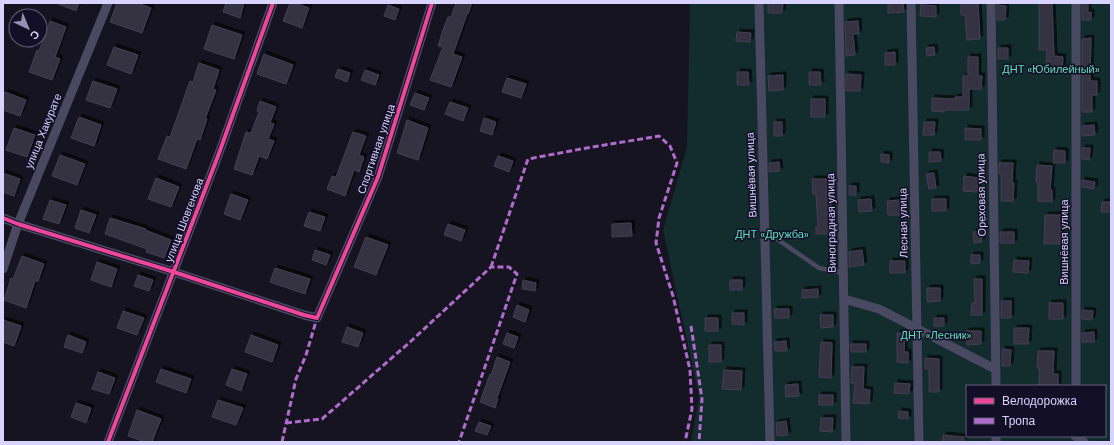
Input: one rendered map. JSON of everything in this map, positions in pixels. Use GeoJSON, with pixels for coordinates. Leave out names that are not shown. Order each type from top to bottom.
{"type":"FeatureCollection","features":[{"type":"Feature","properties":{"kind":"street","name":"улица Хакурате"},"geometry":{"type":"LineString","coordinates":[[3,269],[18,224],[108,3]]}},
{"type":"Feature","properties":{"kind":"street","name":"улица Шовгенова"},"geometry":{"type":"LineString","coordinates":[[108,442],[218,156],[273,3]]}},
{"type":"Feature","properties":{"kind":"street","name":"Спортивная улица"},"geometry":{"type":"LineString","coordinates":[[174,272],[304,316],[317,318],[378,177],[432,3]]}},
{"type":"Feature","properties":{"kind":"street","name":"Вишнёвая улица"},"geometry":{"type":"LineString","coordinates":[[759,3],[770,442]]}},
{"type":"Feature","properties":{"kind":"street","name":"Виноградная улица"},"geometry":{"type":"LineString","coordinates":[[839,3],[846,442]]}},
{"type":"Feature","properties":{"kind":"street","name":"Лесная улица"},"geometry":{"type":"LineString","coordinates":[[911,3],[919,442]]}},
{"type":"Feature","properties":{"kind":"street","name":"Ореховая улица"},"geometry":{"type":"LineString","coordinates":[[991,3],[996,385]]}},
{"type":"Feature","properties":{"kind":"street","name":"Вишнёвая улица"},"geometry":{"type":"LineString","coordinates":[[1076,3],[1076,385]]}},
{"type":"Feature","properties":{"kind":"street"},"geometry":{"type":"LineString","coordinates":[[3,218],[18,224],[174,272]]}},
{"type":"Feature","properties":{"kind":"street"},"geometry":{"type":"LineString","coordinates":[[844,299],[879,308],[995,370]]}},
{"type":"Feature","properties":{"kind":"street"},"geometry":{"type":"LineString","coordinates":[[1076,438],[1084,442]]}},
{"type":"Feature","properties":{"kind":"lane"},"geometry":{"type":"LineString","coordinates":[[764,230],[819,268],[844,273]]}},
{"type":"Feature","properties":{"kind":"green space"},"geometry":{"type":"Polygon","coordinates":[[[690,3],[1111,3],[1111,442],[691,442],[699,397],[663,230],[687,147],[690,3]]]}},
{"type":"Feature","properties":{"kind":"building"},"geometry":{"type":"Polygon","coordinates":[[[56,3],[79,3],[76,11],[56,3]]]}},
{"type":"Feature","properties":{"kind":"building"},"geometry":{"type":"Polygon","coordinates":[[[117,3],[137,3],[151,8],[142,33],[110,22],[117,3]]]}},
{"type":"Feature","properties":{"kind":"building"},"geometry":{"type":"Polygon","coordinates":[[[226,3],[244,3],[240,18],[223,12],[226,3]]]}},
{"type":"Feature","properties":{"kind":"building"},"geometry":{"type":"Polygon","coordinates":[[[290,3],[295,3],[309,8],[302,28],[283,21],[290,3]]]}},
{"type":"Feature","properties":{"kind":"building"},"geometry":{"type":"Polygon","coordinates":[[[456,3],[472,3],[453,54],[462,57],[451,87],[430,80],[443,47],[438,46],[444,27],[448,17],[451,17],[456,3]]]}},
{"type":"Feature","properties":{"kind":"building"},"geometry":{"type":"Polygon","coordinates":[[[768,3],[783,3],[782,13],[768,13],[768,3]]]}},
{"type":"Feature","properties":{"kind":"building"},"geometry":{"type":"Polygon","coordinates":[[[888,3],[903,3],[904,12],[888,13],[888,3]]]}},
{"type":"Feature","properties":{"kind":"building"},"geometry":{"type":"Polygon","coordinates":[[[961,3],[978,3],[980,39],[967,40],[965,15],[961,15],[961,3]]]}},
{"type":"Feature","properties":{"kind":"building"},"geometry":{"type":"Polygon","coordinates":[[[1039,3],[1052,3],[1054,56],[1063,57],[1062,71],[1046,70],[1047,50],[1039,50],[1039,3]]]}},
{"type":"Feature","properties":{"kind":"building"},"geometry":{"type":"Polygon","coordinates":[[[1082,3],[1088,3],[1088,13],[1091,12],[1091,20],[1082,20],[1082,3]]]}},
{"type":"Feature","properties":{"kind":"building"},"geometry":{"type":"Polygon","coordinates":[[[388,5],[399,9],[395,20],[384,16],[388,5]]]}},
{"type":"Feature","properties":{"kind":"building"},"geometry":{"type":"Polygon","coordinates":[[[921,5],[936,6],[936,17],[920,16],[921,5]]]}},
{"type":"Feature","properties":{"kind":"building"},"geometry":{"type":"Polygon","coordinates":[[[997,5],[1006,6],[1005,20],[997,20],[997,5]]]}},
{"type":"Feature","properties":{"kind":"building"},"geometry":{"type":"Polygon","coordinates":[[[50,21],[66,27],[55,57],[60,59],[52,80],[29,72],[37,50],[39,51],[40,48],[48,48],[48,26],[50,21]]]}},
{"type":"Feature","properties":{"kind":"building"},"geometry":{"type":"Polygon","coordinates":[[[858,21],[859,34],[853,34],[855,55],[846,56],[845,22],[858,21]]]}},
{"type":"Feature","properties":{"kind":"building"},"geometry":{"type":"Polygon","coordinates":[[[212,25],[242,35],[234,59],[204,49],[212,25]]]}},
{"type":"Feature","properties":{"kind":"building"},"geometry":{"type":"Polygon","coordinates":[[[737,32],[751,33],[750,42],[736,41],[737,32]]]}},
{"type":"Feature","properties":{"kind":"building"},"geometry":{"type":"Polygon","coordinates":[[[1091,38],[1090,81],[1097,81],[1097,95],[1092,95],[1092,112],[1082,112],[1082,39],[1091,38]]]}},
{"type":"Feature","properties":{"kind":"building"},"geometry":{"type":"Polygon","coordinates":[[[114,47],[138,55],[131,74],[107,65],[114,47]]]}},
{"type":"Feature","properties":{"kind":"building"},"geometry":{"type":"Polygon","coordinates":[[[934,47],[935,55],[927,56],[926,48],[934,47]]]}},
{"type":"Feature","properties":{"kind":"building"},"geometry":{"type":"Polygon","coordinates":[[[998,48],[1008,48],[1008,59],[998,59],[998,48]]]}},
{"type":"Feature","properties":{"kind":"building"},"geometry":{"type":"Polygon","coordinates":[[[895,52],[895,65],[885,65],[885,53],[895,52]]]}},
{"type":"Feature","properties":{"kind":"building"},"geometry":{"type":"Polygon","coordinates":[[[264,54],[293,65],[286,84],[257,74],[264,54]]]}},
{"type":"Feature","properties":{"kind":"building"},"geometry":{"type":"Polygon","coordinates":[[[968,57],[978,57],[978,76],[982,76],[981,89],[969,89],[969,110],[944,110],[944,112],[932,111],[932,98],[955,99],[955,97],[963,97],[963,76],[968,76],[968,57]]]}},
{"type":"Feature","properties":{"kind":"building"},"geometry":{"type":"Polygon","coordinates":[[[199,63],[219,70],[213,89],[216,90],[205,119],[207,119],[200,140],[197,139],[186,169],[158,159],[167,136],[170,137],[190,81],[193,82],[199,63]]]}},
{"type":"Feature","properties":{"kind":"building"},"geometry":{"type":"Polygon","coordinates":[[[338,69],[350,73],[347,82],[335,77],[338,69]]]}},
{"type":"Feature","properties":{"kind":"building"},"geometry":{"type":"Polygon","coordinates":[[[365,70],[379,75],[375,85],[361,80],[365,70]]]}},
{"type":"Feature","properties":{"kind":"building"},"geometry":{"type":"Polygon","coordinates":[[[737,72],[748,72],[749,85],[737,85],[737,72]]]}},
{"type":"Feature","properties":{"kind":"building"},"geometry":{"type":"Polygon","coordinates":[[[809,72],[820,72],[821,85],[809,85],[809,72]]]}},
{"type":"Feature","properties":{"kind":"building"},"geometry":{"type":"Polygon","coordinates":[[[846,74],[861,75],[860,91],[846,91],[846,74]]]}},
{"type":"Feature","properties":{"kind":"building"},"geometry":{"type":"Polygon","coordinates":[[[783,75],[783,90],[769,91],[768,76],[783,75]]]}},
{"type":"Feature","properties":{"kind":"building"},"geometry":{"type":"Polygon","coordinates":[[[507,78],[526,84],[521,98],[502,92],[507,78]]]}},
{"type":"Feature","properties":{"kind":"building"},"geometry":{"type":"Polygon","coordinates":[[[93,81],[117,89],[110,108],[86,100],[93,81]]]}},
{"type":"Feature","properties":{"kind":"building"},"geometry":{"type":"Polygon","coordinates":[[[5,92],[26,100],[20,116],[3,110],[3,97],[5,92]]]}},
{"type":"Feature","properties":{"kind":"building"},"geometry":{"type":"Polygon","coordinates":[[[415,93],[429,98],[424,110],[410,105],[415,93]]]}},
{"type":"Feature","properties":{"kind":"building"},"geometry":{"type":"Polygon","coordinates":[[[811,99],[825,99],[825,117],[811,117],[811,99]]]}},
{"type":"Feature","properties":{"kind":"building"},"geometry":{"type":"Polygon","coordinates":[[[260,101],[276,107],[270,123],[274,124],[268,139],[274,141],[267,159],[259,156],[252,175],[234,169],[246,132],[251,133],[259,112],[257,111],[260,101]]]}},
{"type":"Feature","properties":{"kind":"building"},"geometry":{"type":"Polygon","coordinates":[[[450,102],[468,108],[463,121],[445,114],[450,102]]]}},
{"type":"Feature","properties":{"kind":"building"},"geometry":{"type":"Polygon","coordinates":[[[79,117],[101,125],[94,146],[71,138],[79,117]]]}},
{"type":"Feature","properties":{"kind":"building"},"geometry":{"type":"Polygon","coordinates":[[[484,118],[496,122],[492,135],[480,131],[484,118]]]}},
{"type":"Feature","properties":{"kind":"building"},"geometry":{"type":"Polygon","coordinates":[[[407,120],[428,128],[418,160],[397,153],[407,120]]]}},
{"type":"Feature","properties":{"kind":"building"},"geometry":{"type":"Polygon","coordinates":[[[774,122],[782,122],[782,136],[774,136],[774,122]]]}},
{"type":"Feature","properties":{"kind":"building"},"geometry":{"type":"Polygon","coordinates":[[[924,122],[935,122],[934,135],[923,135],[924,122]]]}},
{"type":"Feature","properties":{"kind":"building"},"geometry":{"type":"Polygon","coordinates":[[[1094,125],[1095,135],[1082,136],[1082,126],[1094,125]]]}},
{"type":"Feature","properties":{"kind":"building"},"geometry":{"type":"Polygon","coordinates":[[[14,128],[35,135],[27,157],[6,150],[14,128]]]}},
{"type":"Feature","properties":{"kind":"building"},"geometry":{"type":"Polygon","coordinates":[[[965,128],[981,129],[981,140],[965,140],[965,128]]]}},
{"type":"Feature","properties":{"kind":"building"},"geometry":{"type":"Polygon","coordinates":[[[353,132],[366,136],[359,155],[364,157],[359,172],[354,170],[345,196],[327,189],[332,176],[336,177],[353,132]]]}},
{"type":"Feature","properties":{"kind":"building"},"geometry":{"type":"Polygon","coordinates":[[[1082,148],[1090,148],[1089,160],[1082,159],[1082,148]]]}},
{"type":"Feature","properties":{"kind":"building"},"geometry":{"type":"Polygon","coordinates":[[[1054,150],[1065,151],[1065,163],[1053,163],[1054,150]]]}},
{"type":"Feature","properties":{"kind":"building"},"geometry":{"type":"Polygon","coordinates":[[[929,152],[940,152],[941,161],[929,162],[929,152]]]}},
{"type":"Feature","properties":{"kind":"building"},"geometry":{"type":"Polygon","coordinates":[[[881,154],[889,155],[889,163],[881,162],[881,154]]]}},
{"type":"Feature","properties":{"kind":"building"},"geometry":{"type":"Polygon","coordinates":[[[60,155],[85,164],[77,185],[52,176],[60,155]]]}},
{"type":"Feature","properties":{"kind":"building"},"geometry":{"type":"Polygon","coordinates":[[[498,156],[513,161],[509,172],[494,166],[498,156]]]}},
{"type":"Feature","properties":{"kind":"building"},"geometry":{"type":"Polygon","coordinates":[[[779,162],[780,171],[769,172],[769,163],[779,162]]]}},
{"type":"Feature","properties":{"kind":"building"},"geometry":{"type":"Polygon","coordinates":[[[999,163],[1013,163],[1013,201],[1001,201],[1001,174],[999,174],[999,163]]]}},
{"type":"Feature","properties":{"kind":"building"},"geometry":{"type":"Polygon","coordinates":[[[1037,165],[1052,166],[1050,190],[1052,190],[1052,202],[1038,201],[1038,182],[1036,182],[1037,165]]]}},
{"type":"Feature","properties":{"kind":"building"},"geometry":{"type":"Polygon","coordinates":[[[3,173],[20,179],[14,196],[3,192],[3,173]]]}},
{"type":"Feature","properties":{"kind":"building"},"geometry":{"type":"Polygon","coordinates":[[[934,173],[936,188],[929,189],[926,174],[934,173]]]}},
{"type":"Feature","properties":{"kind":"building"},"geometry":{"type":"Polygon","coordinates":[[[964,176],[979,178],[977,192],[963,191],[964,176]]]}},
{"type":"Feature","properties":{"kind":"building"},"geometry":{"type":"Polygon","coordinates":[[[156,178],[179,187],[171,207],[148,199],[156,178]]]}},
{"type":"Feature","properties":{"kind":"building"},"geometry":{"type":"Polygon","coordinates":[[[812,179],[827,179],[827,202],[831,202],[832,217],[829,217],[829,234],[816,234],[816,227],[818,227],[816,194],[813,194],[812,179]]]}},
{"type":"Feature","properties":{"kind":"building"},"geometry":{"type":"Polygon","coordinates":[[[1082,180],[1095,182],[1094,189],[1082,187],[1082,180]]]}},
{"type":"Feature","properties":{"kind":"building"},"geometry":{"type":"Polygon","coordinates":[[[849,186],[856,186],[856,195],[849,195],[849,186]]]}},
{"type":"Feature","properties":{"kind":"building"},"geometry":{"type":"Polygon","coordinates":[[[231,194],[248,200],[240,220],[224,214],[231,194]]]}},
{"type":"Feature","properties":{"kind":"building"},"geometry":{"type":"Polygon","coordinates":[[[871,199],[872,211],[859,212],[858,200],[871,199]]]}},
{"type":"Feature","properties":{"kind":"building"},"geometry":{"type":"Polygon","coordinates":[[[932,199],[946,199],[946,211],[932,211],[932,199]]]}},
{"type":"Feature","properties":{"kind":"building"},"geometry":{"type":"Polygon","coordinates":[[[50,200],[66,205],[59,224],[43,219],[50,200]]]}},
{"type":"Feature","properties":{"kind":"building"},"geometry":{"type":"Polygon","coordinates":[[[899,200],[900,215],[888,215],[887,201],[899,200]]]}},
{"type":"Feature","properties":{"kind":"building"},"geometry":{"type":"Polygon","coordinates":[[[1102,202],[1111,202],[1111,212],[1101,212],[1102,202]]]}},
{"type":"Feature","properties":{"kind":"building"},"geometry":{"type":"Polygon","coordinates":[[[81,210],[96,215],[89,233],[75,228],[81,210]]]}},
{"type":"Feature","properties":{"kind":"building"},"geometry":{"type":"Polygon","coordinates":[[[309,212],[325,217],[320,231],[304,226],[309,212]]]}},
{"type":"Feature","properties":{"kind":"building"},"geometry":{"type":"Polygon","coordinates":[[[1045,215],[1062,215],[1060,244],[1044,244],[1045,215]]]}},
{"type":"Feature","properties":{"kind":"building"},"geometry":{"type":"Polygon","coordinates":[[[110,218],[146,229],[145,230],[171,240],[164,258],[146,252],[147,249],[105,234],[110,218]]]}},
{"type":"Feature","properties":{"kind":"building"},"geometry":{"type":"Polygon","coordinates":[[[631,223],[632,236],[612,237],[612,224],[631,223]]]}},
{"type":"Feature","properties":{"kind":"building"},"geometry":{"type":"Polygon","coordinates":[[[448,224],[465,230],[461,241],[444,235],[448,224]]]}},
{"type":"Feature","properties":{"kind":"building"},"geometry":{"type":"Polygon","coordinates":[[[981,231],[982,242],[974,243],[973,232],[981,231]]]}},
{"type":"Feature","properties":{"kind":"building"},"geometry":{"type":"Polygon","coordinates":[[[1000,232],[1014,232],[1014,243],[1000,243],[1000,232]]]}},
{"type":"Feature","properties":{"kind":"building"},"geometry":{"type":"Polygon","coordinates":[[[366,237],[388,245],[376,275],[354,267],[366,237]]]}},
{"type":"Feature","properties":{"kind":"building"},"geometry":{"type":"Polygon","coordinates":[[[315,250],[330,255],[326,265],[312,260],[315,250]]]}},
{"type":"Feature","properties":{"kind":"building"},"geometry":{"type":"Polygon","coordinates":[[[862,250],[864,265],[849,267],[849,252],[862,250]]]}},
{"type":"Feature","properties":{"kind":"building"},"geometry":{"type":"Polygon","coordinates":[[[971,255],[980,255],[980,263],[971,264],[971,255]]]}},
{"type":"Feature","properties":{"kind":"building"},"geometry":{"type":"Polygon","coordinates":[[[22,256],[44,264],[38,281],[35,281],[26,308],[4,300],[11,278],[13,279],[22,256]]]}},
{"type":"Feature","properties":{"kind":"building"},"geometry":{"type":"Polygon","coordinates":[[[1014,260],[1029,261],[1028,273],[1013,272],[1014,260]]]}},
{"type":"Feature","properties":{"kind":"building"},"geometry":{"type":"Polygon","coordinates":[[[890,261],[905,261],[905,273],[890,273],[890,261]]]}},
{"type":"Feature","properties":{"kind":"building"},"geometry":{"type":"Polygon","coordinates":[[[97,262],[117,269],[111,287],[91,280],[97,262]]]}},
{"type":"Feature","properties":{"kind":"building"},"geometry":{"type":"Polygon","coordinates":[[[275,268],[310,279],[305,294],[270,282],[275,268]]]}},
{"type":"Feature","properties":{"kind":"building"},"geometry":{"type":"Polygon","coordinates":[[[138,275],[153,280],[149,291],[134,286],[138,275]]]}},
{"type":"Feature","properties":{"kind":"building"},"geometry":{"type":"Polygon","coordinates":[[[974,279],[982,279],[982,315],[971,315],[972,303],[975,303],[974,279]]]}},
{"type":"Feature","properties":{"kind":"building"},"geometry":{"type":"Polygon","coordinates":[[[523,280],[536,283],[535,291],[522,289],[523,280]]]}},
{"type":"Feature","properties":{"kind":"building"},"geometry":{"type":"Polygon","coordinates":[[[730,280],[742,280],[742,290],[730,290],[730,280]]]}},
{"type":"Feature","properties":{"kind":"building"},"geometry":{"type":"Polygon","coordinates":[[[927,288],[940,288],[940,301],[927,302],[927,288]]]}},
{"type":"Feature","properties":{"kind":"building"},"geometry":{"type":"Polygon","coordinates":[[[818,289],[818,297],[802,298],[802,290],[818,289]]]}},
{"type":"Feature","properties":{"kind":"building"},"geometry":{"type":"Polygon","coordinates":[[[1001,301],[1011,301],[1011,318],[1001,318],[1001,301]]]}},
{"type":"Feature","properties":{"kind":"building"},"geometry":{"type":"Polygon","coordinates":[[[1049,303],[1063,303],[1063,319],[1049,319],[1049,303]]]}},
{"type":"Feature","properties":{"kind":"building"},"geometry":{"type":"Polygon","coordinates":[[[517,305],[529,310],[525,322],[513,317],[517,305]]]}},
{"type":"Feature","properties":{"kind":"building"},"geometry":{"type":"Polygon","coordinates":[[[774,309],[789,309],[789,318],[775,318],[774,309]]]}},
{"type":"Feature","properties":{"kind":"building"},"geometry":{"type":"Polygon","coordinates":[[[1082,310],[1093,311],[1092,320],[1082,319],[1082,310]]]}},
{"type":"Feature","properties":{"kind":"building"},"geometry":{"type":"Polygon","coordinates":[[[123,311],[144,318],[137,335],[117,328],[123,311]]]}},
{"type":"Feature","properties":{"kind":"building"},"geometry":{"type":"Polygon","coordinates":[[[732,313],[744,313],[744,325],[732,324],[732,313]]]}},
{"type":"Feature","properties":{"kind":"building"},"geometry":{"type":"Polygon","coordinates":[[[820,315],[833,315],[833,327],[821,328],[820,315]]]}},
{"type":"Feature","properties":{"kind":"building"},"geometry":{"type":"Polygon","coordinates":[[[705,318],[718,318],[718,331],[705,331],[705,318]]]}},
{"type":"Feature","properties":{"kind":"building"},"geometry":{"type":"Polygon","coordinates":[[[934,318],[944,318],[944,326],[934,326],[934,318]]]}},
{"type":"Feature","properties":{"kind":"building"},"geometry":{"type":"Polygon","coordinates":[[[3,320],[21,326],[14,346],[3,342],[3,320]]]}},
{"type":"Feature","properties":{"kind":"building"},"geometry":{"type":"Polygon","coordinates":[[[347,327],[363,333],[358,347],[342,342],[347,327]]]}},
{"type":"Feature","properties":{"kind":"building"},"geometry":{"type":"Polygon","coordinates":[[[1014,328],[1029,328],[1028,344],[1014,344],[1014,328]]]}},
{"type":"Feature","properties":{"kind":"building"},"geometry":{"type":"Polygon","coordinates":[[[966,331],[981,331],[981,344],[967,345],[966,331]]]}},
{"type":"Feature","properties":{"kind":"building"},"geometry":{"type":"Polygon","coordinates":[[[1094,332],[1094,342],[1082,342],[1082,333],[1094,332]]]}},
{"type":"Feature","properties":{"kind":"building"},"geometry":{"type":"Polygon","coordinates":[[[507,333],[518,337],[514,348],[503,344],[507,333]]]}},
{"type":"Feature","properties":{"kind":"building"},"geometry":{"type":"Polygon","coordinates":[[[897,333],[905,333],[904,352],[908,352],[908,363],[897,362],[897,333]]]}},
{"type":"Feature","properties":{"kind":"building"},"geometry":{"type":"Polygon","coordinates":[[[68,335],[86,342],[82,353],[64,347],[68,335]]]}},
{"type":"Feature","properties":{"kind":"building"},"geometry":{"type":"Polygon","coordinates":[[[251,335],[278,345],[272,362],[245,352],[251,335]]]}},
{"type":"Feature","properties":{"kind":"building"},"geometry":{"type":"Polygon","coordinates":[[[786,341],[787,351],[775,351],[774,342],[786,341]]]}},
{"type":"Feature","properties":{"kind":"building"},"geometry":{"type":"Polygon","coordinates":[[[821,342],[832,343],[831,378],[819,377],[821,342]]]}},
{"type":"Feature","properties":{"kind":"building"},"geometry":{"type":"Polygon","coordinates":[[[850,344],[866,344],[866,352],[851,352],[850,344]]]}},
{"type":"Feature","properties":{"kind":"building"},"geometry":{"type":"Polygon","coordinates":[[[709,345],[721,345],[721,362],[709,362],[709,345]]]}},
{"type":"Feature","properties":{"kind":"building"},"geometry":{"type":"Polygon","coordinates":[[[1002,349],[1011,350],[1010,366],[1002,366],[1002,349]]]}},
{"type":"Feature","properties":{"kind":"building"},"geometry":{"type":"Polygon","coordinates":[[[1038,351],[1054,351],[1053,374],[1058,374],[1058,385],[1039,385],[1039,368],[1037,368],[1038,351]]]}},
{"type":"Feature","properties":{"kind":"building"},"geometry":{"type":"Polygon","coordinates":[[[497,357],[510,362],[495,408],[480,402],[497,357]]]}},
{"type":"Feature","properties":{"kind":"building"},"geometry":{"type":"Polygon","coordinates":[[[925,358],[939,359],[939,392],[929,392],[929,369],[925,369],[925,358]]]}},
{"type":"Feature","properties":{"kind":"building"},"geometry":{"type":"Polygon","coordinates":[[[852,367],[864,367],[863,389],[870,390],[869,404],[853,403],[855,383],[851,383],[852,367]]]}},
{"type":"Feature","properties":{"kind":"building"},"geometry":{"type":"Polygon","coordinates":[[[161,369],[191,379],[186,393],[156,382],[161,369]]]}},
{"type":"Feature","properties":{"kind":"building"},"geometry":{"type":"Polygon","coordinates":[[[232,369],[247,374],[241,391],[226,385],[232,369]]]}},
{"type":"Feature","properties":{"kind":"building"},"geometry":{"type":"Polygon","coordinates":[[[724,370],[742,371],[741,390],[722,389],[724,370]]]}},
{"type":"Feature","properties":{"kind":"building"},"geometry":{"type":"Polygon","coordinates":[[[98,372],[115,378],[109,394],[92,389],[98,372]]]}},
{"type":"Feature","properties":{"kind":"building"},"geometry":{"type":"Polygon","coordinates":[[[895,383],[910,384],[909,394],[894,393],[895,383]]]}},
{"type":"Feature","properties":{"kind":"building"},"geometry":{"type":"Polygon","coordinates":[[[798,384],[799,396],[786,397],[785,385],[798,384]]]}},
{"type":"Feature","properties":{"kind":"building"},"geometry":{"type":"Polygon","coordinates":[[[819,395],[833,395],[833,405],[819,405],[819,395]]]}},
{"type":"Feature","properties":{"kind":"building"},"geometry":{"type":"Polygon","coordinates":[[[218,400],[243,408],[236,425],[212,417],[218,400]]]}},
{"type":"Feature","properties":{"kind":"building"},"geometry":{"type":"Polygon","coordinates":[[[76,403],[91,408],[86,423],[71,417],[76,403]]]}},
{"type":"Feature","properties":{"kind":"building"},"geometry":{"type":"Polygon","coordinates":[[[137,410],[161,419],[152,442],[145,442],[128,436],[137,410]]]}},
{"type":"Feature","properties":{"kind":"building"},"geometry":{"type":"Polygon","coordinates":[[[899,411],[908,412],[908,419],[898,418],[899,411]]]}},
{"type":"Feature","properties":{"kind":"building"},"geometry":{"type":"Polygon","coordinates":[[[821,418],[833,418],[832,432],[820,431],[821,418]]]}},
{"type":"Feature","properties":{"kind":"building"},"geometry":{"type":"Polygon","coordinates":[[[786,421],[788,435],[777,436],[776,423],[786,421]]]}},
{"type":"Feature","properties":{"kind":"building"},"geometry":{"type":"Polygon","coordinates":[[[479,422],[491,426],[487,435],[475,431],[479,422]]]}},
{"type":"Feature","properties":{"kind":"building"},"geometry":{"type":"Polygon","coordinates":[[[943,435],[964,437],[964,442],[943,442],[943,435]]]}},
{"type":"Feature","properties":{"kind":"marked path"},"geometry":{"type":"LineString","coordinates":[[491,267],[528,159],[659,136],[670,146],[677,163],[659,218],[656,243],[673,296],[690,370],[692,409],[685,442]]}},
{"type":"Feature","properties":{"kind":"marked path"},"geometry":{"type":"LineString","coordinates":[[286,423],[322,419],[410,342],[491,267],[509,267],[517,274],[459,442]]}},
{"type":"Feature","properties":{"kind":"marked path"},"geometry":{"type":"LineString","coordinates":[[282,442],[296,379],[306,355],[317,318]]}},
{"type":"Feature","properties":{"kind":"marked path"},"geometry":{"type":"LineString","coordinates":[[691,326],[702,399],[699,442]]}},
{"type":"Feature","properties":{"kind":"cycle path"},"geometry":{"type":"LineString","coordinates":[[108,442],[218,156],[273,3]]}},
{"type":"Feature","properties":{"kind":"cycle path"},"geometry":{"type":"LineString","coordinates":[[3,218],[317,318],[378,177],[432,3]]}},
{"type":"Feature","properties":{"kind":"park label","name":"ДНТ «Юбилейный»"},"geometry":{"type":"Point","coordinates":[1051,69]}},
{"type":"Feature","properties":{"kind":"park label","name":"ДНТ «Дружба»"},"geometry":{"type":"Point","coordinates":[772,234]}},
{"type":"Feature","properties":{"kind":"park label","name":"ДНТ «Лесник»"},"geometry":{"type":"Point","coordinates":[936,335]}}]}
